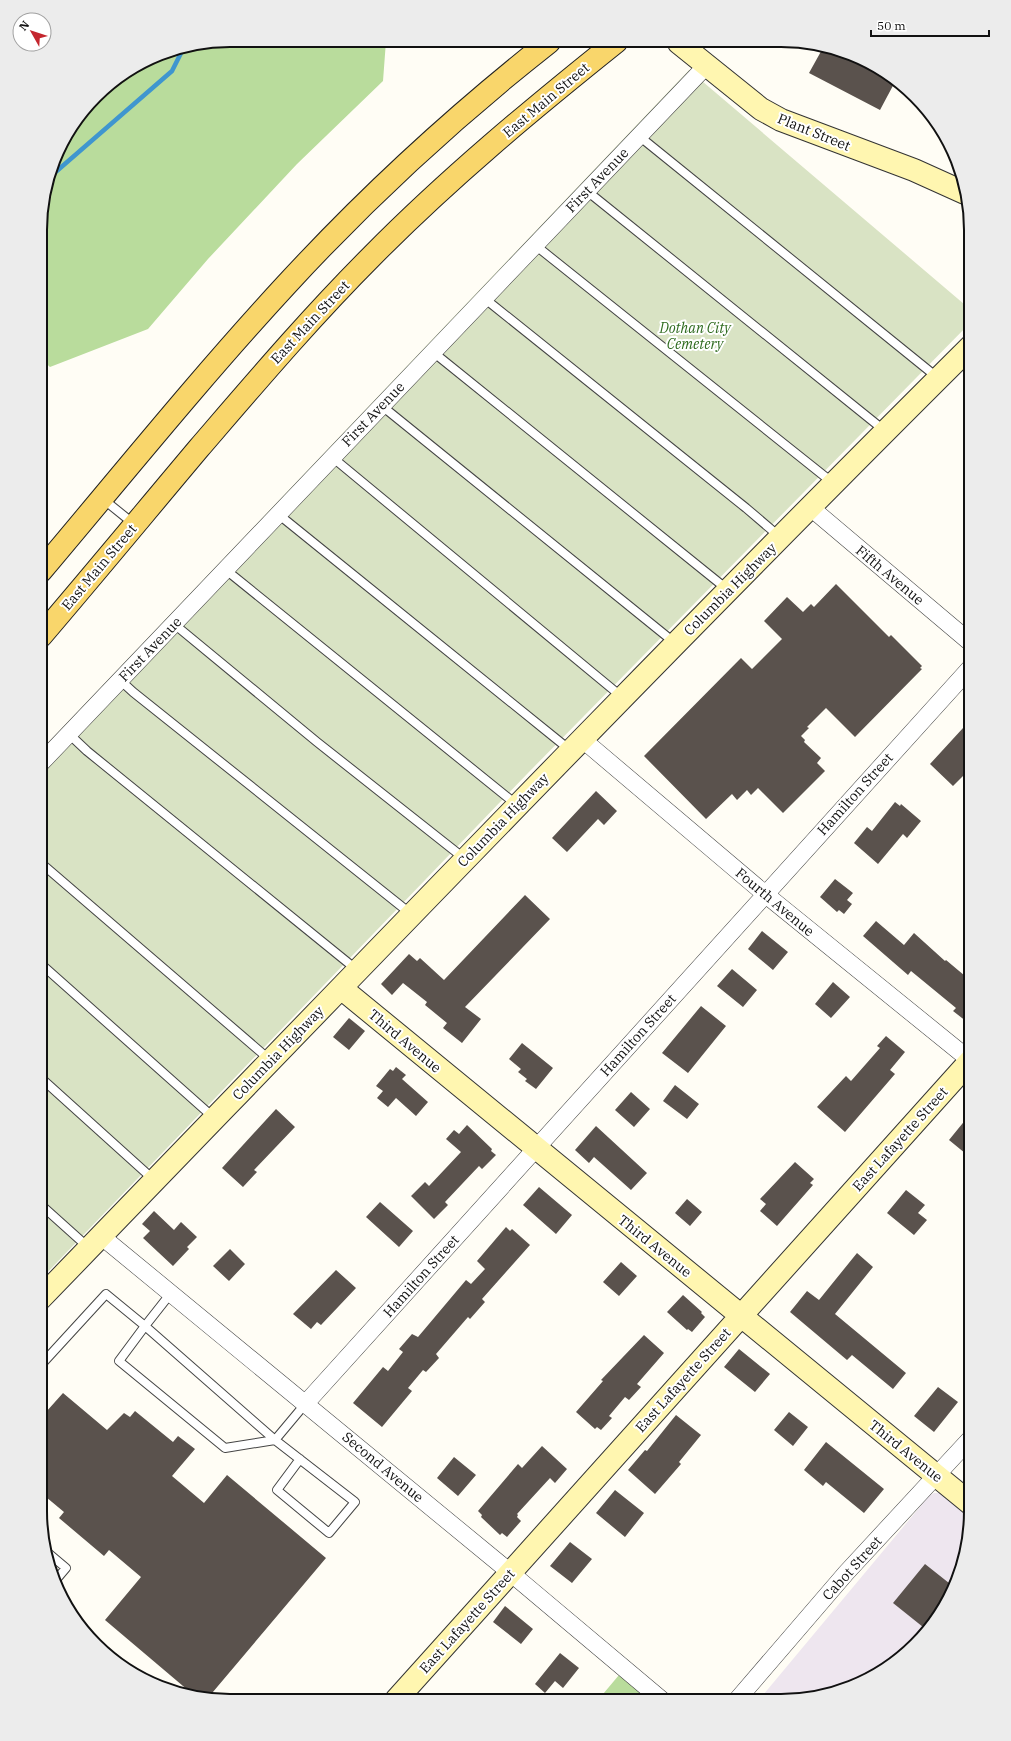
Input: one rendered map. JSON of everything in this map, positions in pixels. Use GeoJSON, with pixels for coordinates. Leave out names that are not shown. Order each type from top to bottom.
{"type":"FeatureCollection","features":[{"type":"Feature","properties":{"kind":"main road"},"geometry":{"type":"LineString","coordinates":[[47,564],[228,349],[340,228],[386,183],[450,125],[543,47]]}},
{"type":"Feature","properties":{"kind":"main road","name":"East Main Street"},"geometry":{"type":"LineString","coordinates":[[47,629],[262,375],[317,313],[371,257],[415,214],[479,156],[538,105],[610,47]]}},
{"type":"Feature","properties":{"kind":"street","name":"Plant Street"},"geometry":{"type":"LineString","coordinates":[[684,47],[762,109],[781,120],[796,127],[914,170],[959,190]]}},
{"type":"Feature","properties":{"kind":"street"},"geometry":{"type":"LineString","coordinates":[[703,47],[706,66]]}},
{"type":"Feature","properties":{"kind":"street","name":"First Avenue"},"geometry":{"type":"LineString","coordinates":[[47,757],[706,66]]}},
{"type":"Feature","properties":{"kind":"street","name":"Columbia Highway"},"geometry":{"type":"LineString","coordinates":[[47,1292],[576,745],[780,537],[964,353]]}},
{"type":"Feature","properties":{"kind":"street","name":"Fifth Avenue"},"geometry":{"type":"LineString","coordinates":[[810,507],[964,637]]}},
{"type":"Feature","properties":{"kind":"street","name":"Hamilton Street"},"geometry":{"type":"LineString","coordinates":[[306,1403],[964,675]]}},
{"type":"Feature","properties":{"kind":"street","name":"Fourth Avenue"},"geometry":{"type":"LineString","coordinates":[[576,745],[765,894],[964,1056]]}},
{"type":"Feature","properties":{"kind":"street","name":"Third Avenue"},"geometry":{"type":"LineString","coordinates":[[341,988],[964,1498]]}},
{"type":"Feature","properties":{"kind":"street","name":"East Lafayette Street"},"geometry":{"type":"LineString","coordinates":[[401,1694],[964,1068]]}},
{"type":"Feature","properties":{"kind":"street","name":"Second Avenue"},"geometry":{"type":"LineString","coordinates":[[95,1242],[171,1293],[510,1572],[655,1694]]}},
{"type":"Feature","properties":{"kind":"street","name":"Cabot Street"},"geometry":{"type":"LineString","coordinates":[[742,1694],[846,1573],[964,1446]]}},
{"type":"Feature","properties":{"kind":"lane"},"geometry":{"type":"LineString","coordinates":[[639,136],[939,378]]}},
{"type":"Feature","properties":{"kind":"lane"},"geometry":{"type":"LineString","coordinates":[[587,191],[886,431]]}},
{"type":"Feature","properties":{"kind":"lane"},"geometry":{"type":"LineString","coordinates":[[535,245],[833,484]]}},
{"type":"Feature","properties":{"kind":"lane"},"geometry":{"type":"LineString","coordinates":[[484,298],[746,508],[780,537]]}},
{"type":"Feature","properties":{"kind":"lane"},"geometry":{"type":"LineString","coordinates":[[433,352],[728,590]]}},
{"type":"Feature","properties":{"kind":"lane"},"geometry":{"type":"LineString","coordinates":[[382,406],[676,644]]}},
{"type":"Feature","properties":{"kind":"lane"},"geometry":{"type":"LineString","coordinates":[[332,458],[622,698]]}},
{"type":"Feature","properties":{"kind":"lane"},"geometry":{"type":"LineString","coordinates":[[102,499],[135,525]]}},
{"type":"Feature","properties":{"kind":"lane"},"geometry":{"type":"LineString","coordinates":[[278,514],[576,745]]}},
{"type":"Feature","properties":{"kind":"lane"},"geometry":{"type":"LineString","coordinates":[[226,570],[517,806]]}},
{"type":"Feature","properties":{"kind":"lane"},"geometry":{"type":"LineString","coordinates":[[174,624],[317,742],[466,859]]}},
{"type":"Feature","properties":{"kind":"lane"},"geometry":{"type":"LineString","coordinates":[[120,680],[412,915]]}},
{"type":"Feature","properties":{"kind":"lane"},"geometry":{"type":"LineString","coordinates":[[69,734],[118,776],[358,970]]}},
{"type":"Feature","properties":{"kind":"lane"},"geometry":{"type":"LineString","coordinates":[[47,868],[271,1061]]}},
{"type":"Feature","properties":{"kind":"lane"},"geometry":{"type":"LineString","coordinates":[[47,969],[215,1118]]}},
{"type":"Feature","properties":{"kind":"lane"},"geometry":{"type":"LineString","coordinates":[[47,1084],[155,1181]]}},
{"type":"Feature","properties":{"kind":"lane"},"geometry":{"type":"LineString","coordinates":[[47,1209],[95,1242]]}},
{"type":"Feature","properties":{"kind":"lane"},"geometry":{"type":"LineString","coordinates":[[171,1293],[119,1362],[225,1448],[275,1440],[306,1403]]}},
{"type":"Feature","properties":{"kind":"lane"},"geometry":{"type":"LineString","coordinates":[[47,1358],[106,1294],[145,1326],[275,1440],[300,1459],[355,1502],[329,1533],[277,1490],[300,1459]]}},
{"type":"Feature","properties":{"kind":"lane"},"geometry":{"type":"LineString","coordinates":[[53,1557],[66,1568],[59,1576]]}},
{"type":"Feature","properties":{"kind":"shaded area"},"geometry":{"type":"Polygon","coordinates":[[[934,1493],[942,1493],[964,1511],[964,1523],[958,1558],[950,1581],[933,1612],[918,1632],[892,1656],[862,1675],[851,1680],[828,1688],[793,1694],[764,1694],[929,1496],[934,1493]]]}},
{"type":"Feature","properties":{"kind":"green space"},"geometry":{"type":"Polygon","coordinates":[[[218,47],[386,47],[383,81],[297,164],[208,259],[148,329],[50,367],[47,364],[47,218],[53,183],[66,149],[78,129],[93,109],[109,93],[129,78],[160,61],[183,53],[218,47]]]}},
{"type":"Feature","properties":{"kind":"green space","name":"Dothan City Cemetery"},"geometry":{"type":"Polygon","coordinates":[[[689,70],[964,304],[964,329],[528,773],[47,1273],[47,744],[689,70]]]}},
{"type":"Feature","properties":{"kind":"green space"},"geometry":{"type":"Polygon","coordinates":[[[619,1675],[642,1694],[603,1694],[619,1675]]]}},
{"type":"Feature","properties":{"kind":"building"},"geometry":{"type":"Polygon","coordinates":[[[821,52],[840,57],[862,66],[893,86],[880,110],[809,73],[821,52]]]}},
{"type":"Feature","properties":{"kind":"building"},"geometry":{"type":"Polygon","coordinates":[[[836,584],[889,637],[891,635],[922,666],[920,668],[922,669],[855,737],[826,708],[807,727],[809,728],[801,736],[805,740],[804,742],[821,758],[817,763],[825,771],[783,813],[758,788],[751,795],[747,790],[737,800],[732,794],[706,819],[644,756],[741,658],[752,669],[782,639],[764,621],[787,597],[803,612],[811,604],[814,607],[836,584]]]}},
{"type":"Feature","properties":{"kind":"building"},"geometry":{"type":"Polygon","coordinates":[[[963,728],[964,729],[964,775],[953,786],[930,764],[963,728]]]}},
{"type":"Feature","properties":{"kind":"building"},"geometry":{"type":"Polygon","coordinates":[[[596,791],[617,811],[604,825],[598,819],[567,852],[552,838],[596,791]]]}},
{"type":"Feature","properties":{"kind":"building"},"geometry":{"type":"Polygon","coordinates":[[[895,802],[900,806],[901,804],[921,821],[907,838],[903,834],[878,864],[854,843],[867,827],[872,831],[895,802]]]}},
{"type":"Feature","properties":{"kind":"building"},"geometry":{"type":"Polygon","coordinates":[[[835,879],[853,893],[847,900],[852,904],[844,914],[839,910],[837,912],[820,897],[835,879]]]}},
{"type":"Feature","properties":{"kind":"building"},"geometry":{"type":"Polygon","coordinates":[[[525,895],[550,919],[465,1007],[481,1019],[462,1043],[443,1028],[447,1023],[425,1005],[427,1002],[403,983],[392,995],[381,984],[409,954],[417,961],[420,958],[444,980],[525,895]]]}},
{"type":"Feature","properties":{"kind":"building"},"geometry":{"type":"Polygon","coordinates":[[[876,921],[904,945],[914,933],[945,961],[946,960],[964,975],[964,1020],[953,1011],[956,1008],[911,971],[908,975],[863,936],[876,921]]]}},
{"type":"Feature","properties":{"kind":"building"},"geometry":{"type":"Polygon","coordinates":[[[762,931],[788,952],[773,970],[748,949],[762,931]]]}},
{"type":"Feature","properties":{"kind":"building"},"geometry":{"type":"Polygon","coordinates":[[[732,969],[757,990],[743,1007],[717,986],[732,969]]]}},
{"type":"Feature","properties":{"kind":"building"},"geometry":{"type":"Polygon","coordinates":[[[833,982],[850,997],[831,1018],[815,1004],[833,982]]]}},
{"type":"Feature","properties":{"kind":"building"},"geometry":{"type":"Polygon","coordinates":[[[701,1006],[726,1026],[688,1073],[662,1053],[701,1006]]]}},
{"type":"Feature","properties":{"kind":"building"},"geometry":{"type":"Polygon","coordinates":[[[349,1018],[365,1031],[349,1050],[333,1037],[349,1018]]]}},
{"type":"Feature","properties":{"kind":"building"},"geometry":{"type":"Polygon","coordinates":[[[886,1036],[905,1052],[890,1070],[895,1074],[845,1132],[817,1107],[846,1076],[851,1081],[880,1048],[877,1046],[886,1036]]]}},
{"type":"Feature","properties":{"kind":"building"},"geometry":{"type":"Polygon","coordinates":[[[522,1043],[553,1068],[536,1089],[525,1081],[527,1079],[518,1072],[521,1069],[509,1059],[522,1043]]]}},
{"type":"Feature","properties":{"kind":"building"},"geometry":{"type":"Polygon","coordinates":[[[396,1067],[406,1075],[402,1079],[428,1102],[416,1116],[396,1098],[388,1107],[377,1098],[383,1091],[376,1086],[390,1069],[393,1071],[396,1067]]]}},
{"type":"Feature","properties":{"kind":"building"},"geometry":{"type":"Polygon","coordinates":[[[675,1085],[699,1104],[687,1119],[663,1101],[675,1085]]]}},
{"type":"Feature","properties":{"kind":"building"},"geometry":{"type":"Polygon","coordinates":[[[631,1092],[650,1109],[634,1127],[615,1110],[631,1092]]]}},
{"type":"Feature","properties":{"kind":"building"},"geometry":{"type":"Polygon","coordinates":[[[276,1109],[295,1127],[254,1170],[257,1172],[243,1187],[222,1168],[276,1109]]]}},
{"type":"Feature","properties":{"kind":"building"},"geometry":{"type":"Polygon","coordinates":[[[964,1122],[964,1152],[949,1140],[964,1122]]]}},
{"type":"Feature","properties":{"kind":"building"},"geometry":{"type":"Polygon","coordinates":[[[467,1125],[492,1149],[491,1151],[496,1155],[482,1169],[479,1166],[445,1202],[448,1205],[434,1219],[411,1196],[425,1182],[429,1186],[461,1152],[446,1139],[454,1130],[459,1134],[467,1125]]]}},
{"type":"Feature","properties":{"kind":"building"},"geometry":{"type":"Polygon","coordinates":[[[596,1126],[647,1173],[631,1190],[594,1157],[589,1163],[575,1150],[596,1126]]]}},
{"type":"Feature","properties":{"kind":"building"},"geometry":{"type":"Polygon","coordinates":[[[795,1162],[814,1179],[810,1183],[813,1185],[777,1226],[760,1211],[766,1204],[760,1199],[795,1162]]]}},
{"type":"Feature","properties":{"kind":"building"},"geometry":{"type":"Polygon","coordinates":[[[539,1187],[572,1215],[556,1234],[523,1205],[539,1187]]]}},
{"type":"Feature","properties":{"kind":"building"},"geometry":{"type":"Polygon","coordinates":[[[906,1190],[925,1205],[918,1213],[927,1220],[914,1235],[887,1213],[906,1190]]]}},
{"type":"Feature","properties":{"kind":"building"},"geometry":{"type":"Polygon","coordinates":[[[687,1199],[702,1212],[690,1226],[675,1213],[687,1199]]]}},
{"type":"Feature","properties":{"kind":"building"},"geometry":{"type":"Polygon","coordinates":[[[380,1202],[413,1231],[399,1247],[366,1217],[380,1202]]]}},
{"type":"Feature","properties":{"kind":"building"},"geometry":{"type":"Polygon","coordinates":[[[154,1211],[174,1230],[181,1222],[197,1237],[187,1247],[189,1249],[173,1266],[143,1238],[150,1231],[142,1224],[154,1211]]]}},
{"type":"Feature","properties":{"kind":"building"},"geometry":{"type":"Polygon","coordinates":[[[506,1227],[510,1231],[512,1229],[530,1245],[482,1299],[485,1302],[470,1319],[468,1317],[436,1354],[439,1358],[426,1372],[423,1370],[408,1388],[412,1391],[382,1427],[353,1403],[383,1367],[388,1371],[403,1352],[399,1349],[412,1334],[418,1337],[466,1280],[471,1284],[485,1269],[477,1261],[506,1227]]]}},
{"type":"Feature","properties":{"kind":"building"},"geometry":{"type":"Polygon","coordinates":[[[230,1249],[245,1264],[229,1281],[213,1266],[230,1249]]]}},
{"type":"Feature","properties":{"kind":"building"},"geometry":{"type":"Polygon","coordinates":[[[857,1253],[873,1267],[835,1314],[906,1373],[893,1389],[852,1355],[847,1360],[790,1312],[807,1291],[819,1300],[857,1253]]]}},
{"type":"Feature","properties":{"kind":"building"},"geometry":{"type":"Polygon","coordinates":[[[621,1262],[637,1276],[619,1296],[603,1282],[621,1262]]]}},
{"type":"Feature","properties":{"kind":"building"},"geometry":{"type":"Polygon","coordinates":[[[336,1270],[356,1288],[321,1325],[317,1322],[311,1329],[293,1314],[336,1270]]]}},
{"type":"Feature","properties":{"kind":"building"},"geometry":{"type":"Polygon","coordinates":[[[683,1295],[702,1312],[701,1313],[705,1317],[692,1332],[688,1329],[687,1330],[667,1312],[683,1295]]]}},
{"type":"Feature","properties":{"kind":"building"},"geometry":{"type":"Polygon","coordinates":[[[644,1335],[664,1353],[637,1384],[641,1387],[629,1400],[625,1397],[609,1416],[612,1418],[601,1430],[597,1427],[595,1429],[576,1412],[603,1381],[601,1380],[644,1335]]]}},
{"type":"Feature","properties":{"kind":"building"},"geometry":{"type":"Polygon","coordinates":[[[739,1349],[770,1374],[755,1392],[724,1367],[739,1349]]]}},
{"type":"Feature","properties":{"kind":"building"},"geometry":{"type":"Polygon","coordinates":[[[938,1387],[958,1402],[934,1432],[914,1416],[938,1387]]]}},
{"type":"Feature","properties":{"kind":"building"},"geometry":{"type":"Polygon","coordinates":[[[63,1393],[107,1430],[124,1413],[130,1417],[135,1411],[173,1442],[178,1436],[195,1449],[172,1476],[204,1503],[227,1475],[326,1558],[212,1693],[186,1688],[105,1620],[141,1577],[109,1550],[104,1556],[59,1518],[64,1512],[47,1498],[47,1411],[63,1393]]]}},
{"type":"Feature","properties":{"kind":"building"},"geometry":{"type":"Polygon","coordinates":[[[789,1412],[808,1427],[793,1446],[774,1430],[789,1412]]]}},
{"type":"Feature","properties":{"kind":"building"},"geometry":{"type":"Polygon","coordinates":[[[676,1415],[701,1435],[679,1462],[681,1464],[655,1494],[628,1470],[645,1450],[647,1451],[676,1415]]]}},
{"type":"Feature","properties":{"kind":"building"},"geometry":{"type":"Polygon","coordinates":[[[826,1442],[884,1489],[864,1513],[826,1482],[823,1486],[804,1470],[826,1442]]]}},
{"type":"Feature","properties":{"kind":"building"},"geometry":{"type":"Polygon","coordinates":[[[542,1446],[567,1469],[555,1483],[550,1478],[517,1514],[517,1517],[521,1521],[507,1537],[502,1533],[500,1535],[481,1517],[482,1515],[478,1511],[518,1464],[522,1468],[542,1446]]]}},
{"type":"Feature","properties":{"kind":"building"},"geometry":{"type":"Polygon","coordinates":[[[454,1457],[476,1475],[458,1496],[437,1478],[454,1457]]]}},
{"type":"Feature","properties":{"kind":"building"},"geometry":{"type":"Polygon","coordinates":[[[615,1490],[644,1513],[625,1537],[596,1513],[615,1490]]]}},
{"type":"Feature","properties":{"kind":"building"},"geometry":{"type":"Polygon","coordinates":[[[570,1542],[592,1559],[572,1583],[550,1566],[570,1542]]]}},
{"type":"Feature","properties":{"kind":"building"},"geometry":{"type":"Polygon","coordinates":[[[925,1564],[949,1583],[933,1612],[922,1627],[893,1603],[925,1564]]]}},
{"type":"Feature","properties":{"kind":"building"},"geometry":{"type":"Polygon","coordinates":[[[505,1606],[533,1629],[521,1644],[493,1622],[505,1606]]]}},
{"type":"Feature","properties":{"kind":"building"},"geometry":{"type":"Polygon","coordinates":[[[560,1653],[579,1668],[563,1688],[555,1681],[545,1693],[535,1684],[560,1653]]]}},
{"type":"Feature","properties":{"kind":"waterway"},"geometry":{"type":"LineString","coordinates":[[57,171],[172,71],[181,54]]}}]}
